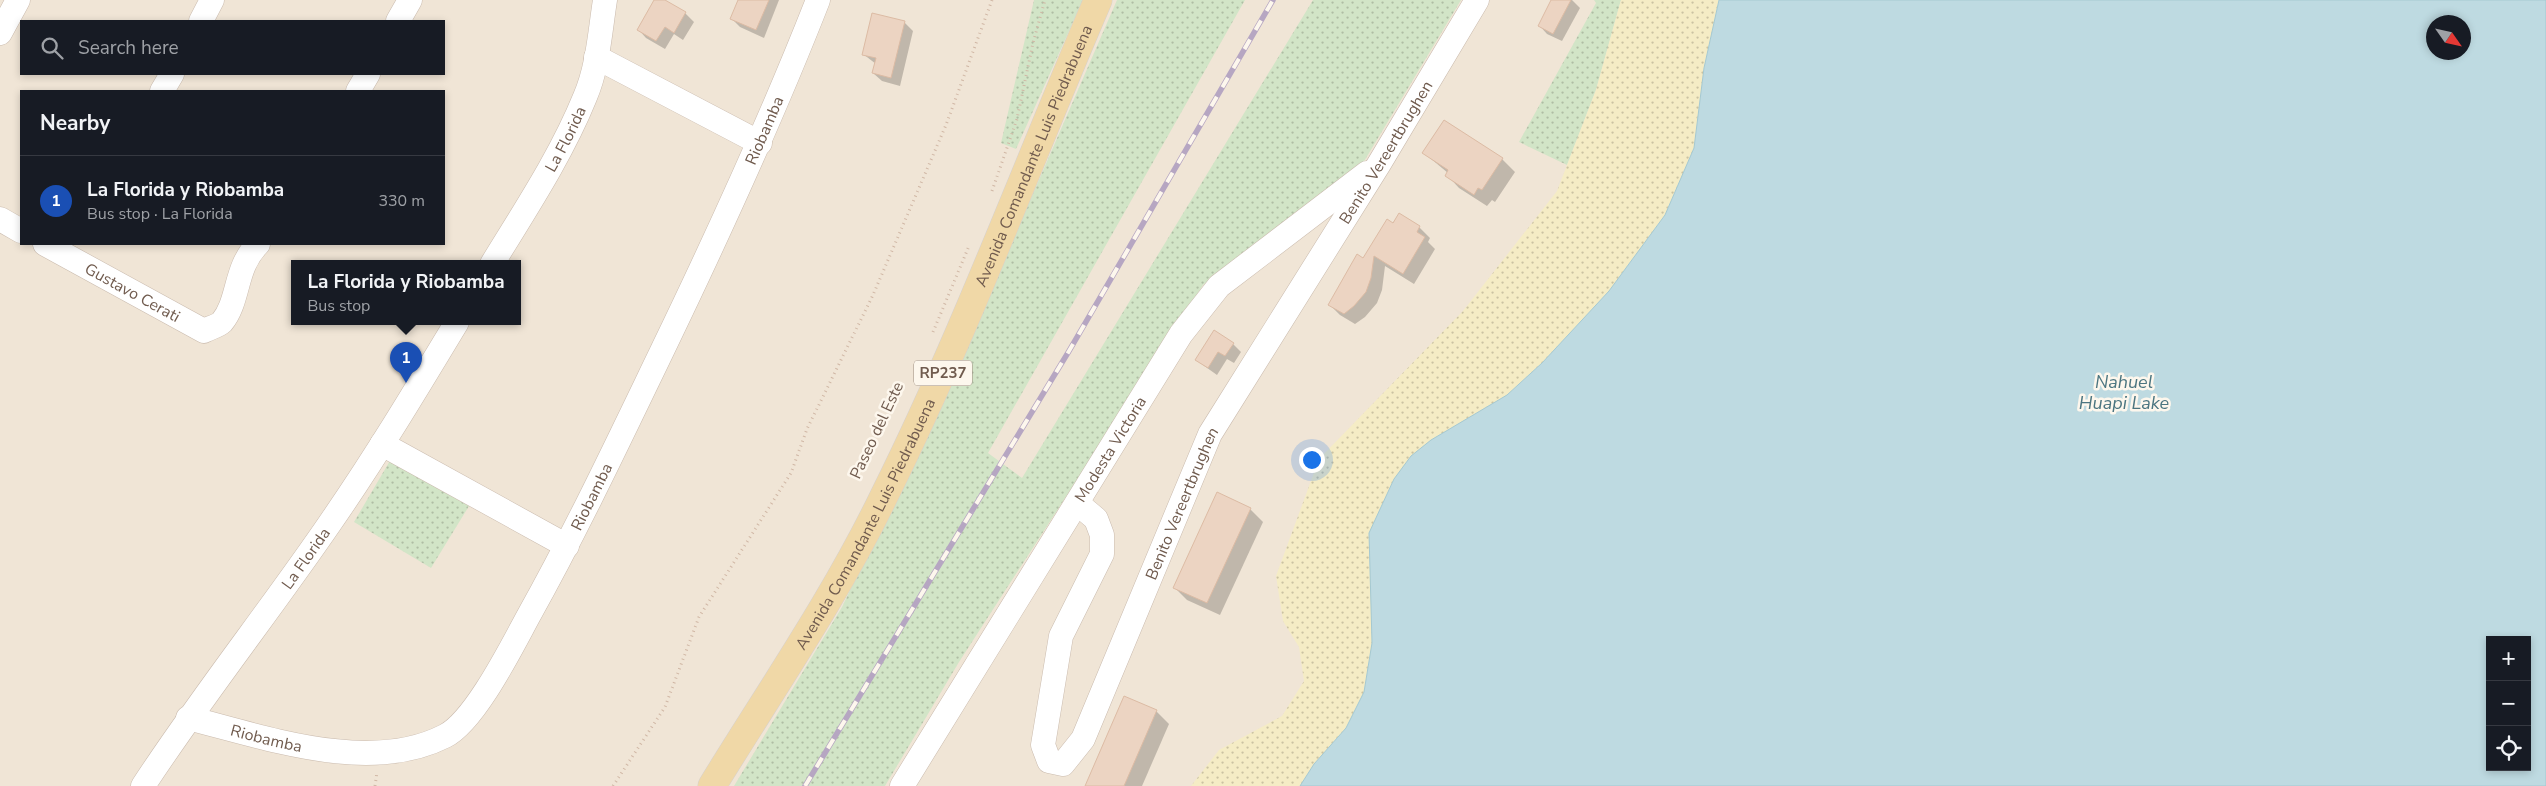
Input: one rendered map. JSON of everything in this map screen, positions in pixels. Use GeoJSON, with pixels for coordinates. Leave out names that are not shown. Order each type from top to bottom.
{"type":"FeatureCollection","features":[{"type":"Feature","properties":{"kind":"main road","name":"Avenida Comandante Luis Piedrabuena"},"geometry":{"type":"LineString","coordinates":[[712,786],[834,588],[884,496],[939,382],[1098,0]]}},
{"type":"Feature","properties":{"kind":"street"},"geometry":{"type":"LineString","coordinates":[[0,33],[18,0]]}},
{"type":"Feature","properties":{"kind":"street"},"geometry":{"type":"LineString","coordinates":[[202,20],[212,0]]}},
{"type":"Feature","properties":{"kind":"street"},"geometry":{"type":"LineString","coordinates":[[399,20],[410,0]]}},
{"type":"Feature","properties":{"kind":"street","name":"La Florida"},"geometry":{"type":"LineString","coordinates":[[494,260],[545,178],[586,96],[596,57],[605,0]]}},
{"type":"Feature","properties":{"kind":"street","name":"Riobamba"},"geometry":{"type":"LineString","coordinates":[[188,718],[300,746],[379,753],[421,745],[448,735],[470,713],[495,677],[567,546],[760,143],[818,0]]}},
{"type":"Feature","properties":{"kind":"street","name":"Benito Vereertbrughen"},"geometry":{"type":"LineString","coordinates":[[1077,503],[1096,519],[1102,535],[1102,554],[1062,636],[1043,745],[1049,761],[1063,764],[1084,739],[1210,434],[1379,164],[1477,0]]}},
{"type":"Feature","properties":{"kind":"street"},"geometry":{"type":"LineString","coordinates":[[596,57],[760,143]]}},
{"type":"Feature","properties":{"kind":"street"},"geometry":{"type":"LineString","coordinates":[[163,90],[171,75]]}},
{"type":"Feature","properties":{"kind":"street"},"geometry":{"type":"LineString","coordinates":[[359,90],[367,75]]}},
{"type":"Feature","properties":{"kind":"street","name":"Modesta Victoria"},"geometry":{"type":"LineString","coordinates":[[902,786],[1181,334],[1220,286],[1379,164]]}},
{"type":"Feature","properties":{"kind":"street"},"geometry":{"type":"LineString","coordinates":[[0,219],[20,230]]}},
{"type":"Feature","properties":{"kind":"street","name":"Gustavo Cerati"},"geometry":{"type":"LineString","coordinates":[[49,245],[74,251],[204,330],[221,324],[230,306],[248,254],[257,245]]}},
{"type":"Feature","properties":{"kind":"street","name":"La Florida"},"geometry":{"type":"LineString","coordinates":[[143,786],[188,718],[324,531],[382,444],[455,325]]}},
{"type":"Feature","properties":{"kind":"street"},"geometry":{"type":"LineString","coordinates":[[382,444],[567,546]]}},
{"type":"Feature","properties":{"kind":"path"},"geometry":{"type":"LineString","coordinates":[[613,786],[665,708],[699,617],[791,473],[807,429],[873,295],[946,125],[992,0]]}},
{"type":"Feature","properties":{"kind":"path"},"geometry":{"type":"LineString","coordinates":[[989,197],[1017,120],[1033,43],[1045,0]]}},
{"type":"Feature","properties":{"kind":"path"},"geometry":{"type":"LineString","coordinates":[[930,340],[971,241]]}},
{"type":"Feature","properties":{"kind":"shaded area"},"geometry":{"type":"Polygon","coordinates":[[[0,0],[1719,0],[1314,764],[1300,786],[0,786],[0,0]]]}},
{"type":"Feature","properties":{"kind":"green space"},"geometry":{"type":"Polygon","coordinates":[[[1034,0],[1083,0],[1016,149],[1001,143],[1034,0]]]}},
{"type":"Feature","properties":{"kind":"green space"},"geometry":{"type":"Polygon","coordinates":[[[1117,0],[1245,0],[988,453],[1022,478],[1313,0],[1461,0],[1363,163],[1203,285],[959,662],[885,786],[734,786],[842,607],[959,364],[1117,0]]]}},
{"type":"Feature","properties":{"kind":"green space"},"geometry":{"type":"Polygon","coordinates":[[[1594,0],[1621,0],[1596,90],[1567,165],[1519,142],[1596,3],[1594,0]]]}},
{"type":"Feature","properties":{"kind":"green space"},"geometry":{"type":"Polygon","coordinates":[[[391,459],[469,506],[431,568],[354,522],[391,459]]]}},
{"type":"Feature","properties":{"kind":"sand"},"geometry":{"type":"Polygon","coordinates":[[[1621,0],[1719,0],[1704,68],[1694,148],[1665,215],[1609,291],[1542,363],[1507,395],[1431,440],[1394,479],[1369,533],[1372,643],[1364,692],[1346,728],[1314,764],[1300,786],[1191,786],[1219,750],[1282,716],[1304,681],[1299,647],[1283,621],[1276,576],[1319,459],[1463,311],[1557,191],[1596,90],[1621,0]]]}},
{"type":"Feature","properties":{"kind":"water","name":"Nahuel Huapi Lake"},"geometry":{"type":"Polygon","coordinates":[[[1719,0],[2546,0],[2546,786],[1300,786],[1314,764],[1346,728],[1364,692],[1372,643],[1369,533],[1394,479],[1411,456],[1431,440],[1507,395],[1542,363],[1609,291],[1665,215],[1694,148],[1704,68],[1719,0]]]}},
{"type":"Feature","properties":{"kind":"building"},"geometry":{"type":"Polygon","coordinates":[[[654,0],[665,0],[686,12],[674,33],[665,27],[656,41],[637,30],[654,0]]]}},
{"type":"Feature","properties":{"kind":"building"},"geometry":{"type":"Polygon","coordinates":[[[738,0],[769,0],[756,30],[730,19],[738,0]]]}},
{"type":"Feature","properties":{"kind":"building"},"geometry":{"type":"Polygon","coordinates":[[[1551,0],[1571,0],[1553,34],[1538,26],[1551,0]]]}},
{"type":"Feature","properties":{"kind":"building"},"geometry":{"type":"Polygon","coordinates":[[[872,13],[905,21],[891,78],[872,73],[876,58],[862,55],[872,13]]]}},
{"type":"Feature","properties":{"kind":"building"},"geometry":{"type":"Polygon","coordinates":[[[1444,120],[1503,158],[1482,190],[1478,188],[1474,195],[1445,176],[1448,170],[1422,153],[1444,120]]]}},
{"type":"Feature","properties":{"kind":"building"},"geometry":{"type":"Polygon","coordinates":[[[1399,213],[1420,226],[1417,232],[1425,237],[1403,274],[1374,256],[1371,278],[1366,292],[1354,306],[1344,314],[1328,305],[1357,254],[1363,258],[1387,219],[1393,223],[1399,213]]]}},
{"type":"Feature","properties":{"kind":"building"},"geometry":{"type":"Polygon","coordinates":[[[1214,330],[1234,343],[1225,356],[1218,352],[1208,368],[1195,360],[1214,330]]]}},
{"type":"Feature","properties":{"kind":"building"},"geometry":{"type":"Polygon","coordinates":[[[1217,492],[1251,508],[1207,603],[1173,588],[1217,492]]]}},
{"type":"Feature","properties":{"kind":"building"},"geometry":{"type":"Polygon","coordinates":[[[1124,696],[1157,710],[1124,786],[1085,786],[1124,696]]]}},
{"type":"Feature","properties":{"kind":"railway"},"geometry":{"type":"LineString","coordinates":[[805,786],[1069,351],[1273,0]]}},
{"type":"Feature","properties":{"kind":"place","name":"La Florida y Riobamba"},"geometry":{"type":"Point","coordinates":[406,383]}}]}
